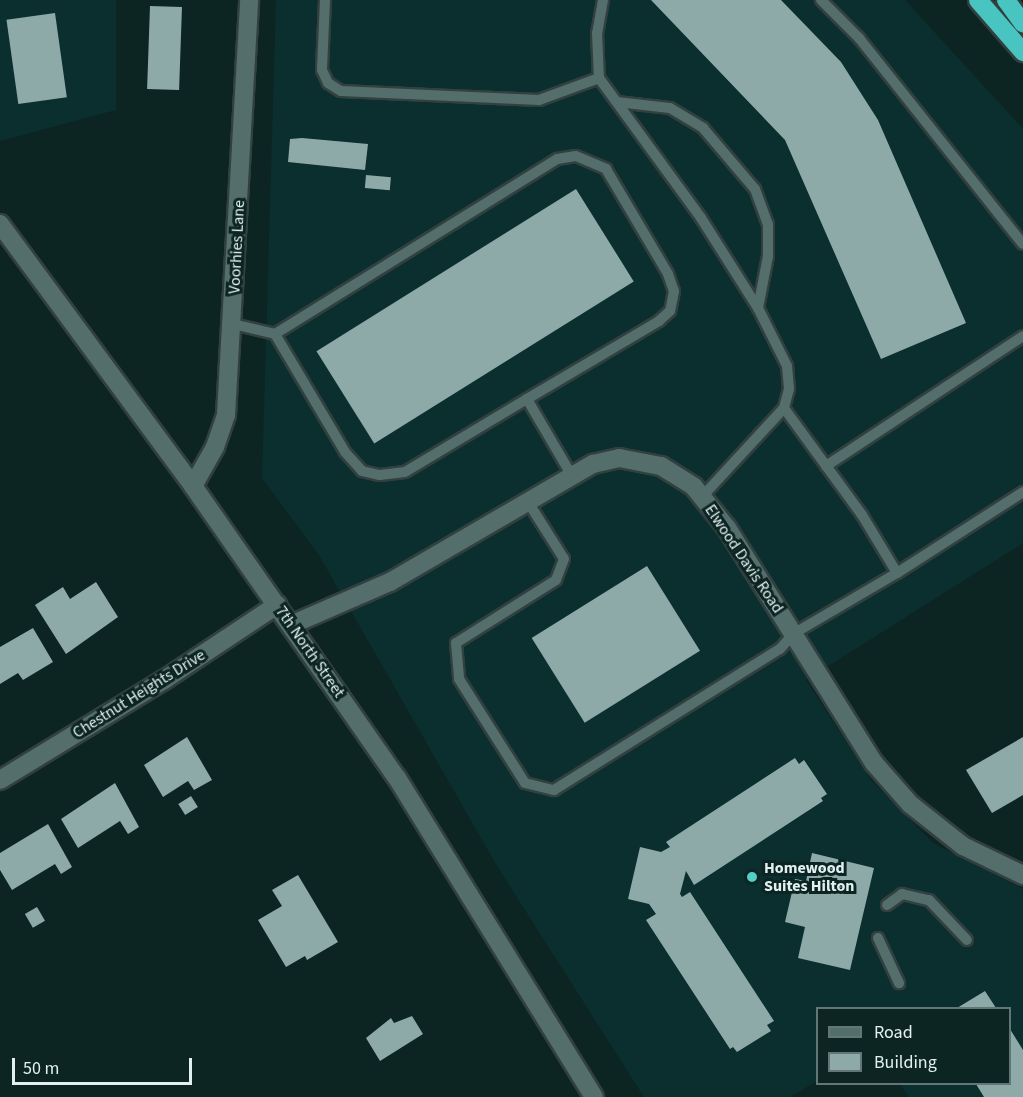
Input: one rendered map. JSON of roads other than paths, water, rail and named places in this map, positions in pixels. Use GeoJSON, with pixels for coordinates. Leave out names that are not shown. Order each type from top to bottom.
{"type":"FeatureCollection","features":[{"type":"Feature","properties":{"kind":"highway"},"geometry":{"type":"LineString","coordinates":[[978,0],[1023,52]]}},
{"type":"Feature","properties":{"kind":"highway"},"geometry":{"type":"LineString","coordinates":[[1006,0],[1023,23]]}},
{"type":"Feature","properties":{"kind":"street","name":"Voorhies Lane"},"geometry":{"type":"LineString","coordinates":[[193,486],[215,447],[226,415],[233,324],[249,0]]}},
{"type":"Feature","properties":{"kind":"street","name":"7th North Street"},"geometry":{"type":"LineString","coordinates":[[0,224],[193,486],[398,778],[594,1097]]}},
{"type":"Feature","properties":{"kind":"street","name":"Elwood Davis Road"},"geometry":{"type":"LineString","coordinates":[[291,625],[390,582],[593,464],[619,458],[662,466],[702,497],[727,528],[874,763],[910,804],[963,846],[1023,874]]}},
{"type":"Feature","properties":{"kind":"street","name":"Chestnut Heights Drive"},"geometry":{"type":"LineString","coordinates":[[0,780],[164,680],[277,605]]}},
{"type":"Feature","properties":{"kind":"lane"},"geometry":{"type":"LineString","coordinates":[[326,0],[322,70],[328,83],[341,91],[539,100],[599,78]]}},
{"type":"Feature","properties":{"kind":"lane"},"geometry":{"type":"LineString","coordinates":[[603,0],[597,33],[599,78],[701,219],[758,308],[787,366],[789,389],[784,408],[702,497]]}},
{"type":"Feature","properties":{"kind":"lane"},"geometry":{"type":"LineString","coordinates":[[821,0],[859,38],[1023,244]]}},
{"type":"Feature","properties":{"kind":"lane"},"geometry":{"type":"LineString","coordinates":[[617,102],[670,108],[703,128],[755,189],[768,224],[768,256],[758,308]]}},
{"type":"Feature","properties":{"kind":"lane"},"geometry":{"type":"LineString","coordinates":[[233,324],[275,334],[557,159],[576,156],[606,169],[668,274],[674,291],[670,310],[659,321],[405,472],[380,475],[362,471],[345,452],[275,334]]}},
{"type":"Feature","properties":{"kind":"lane"},"geometry":{"type":"LineString","coordinates":[[826,466],[1023,336]]}},
{"type":"Feature","properties":{"kind":"lane"},"geometry":{"type":"LineString","coordinates":[[527,399],[572,476]]}},
{"type":"Feature","properties":{"kind":"lane"},"geometry":{"type":"LineString","coordinates":[[784,408],[826,466],[897,573]]}},
{"type":"Feature","properties":{"kind":"lane"},"geometry":{"type":"LineString","coordinates":[[528,502],[564,559],[556,580],[456,643],[459,679],[525,783],[554,790],[780,649],[793,634],[897,573],[1023,492]]}},
{"type":"Feature","properties":{"kind":"lane"},"geometry":{"type":"LineString","coordinates":[[887,905],[902,894],[929,900],[967,940]]}},
{"type":"Feature","properties":{"kind":"lane"},"geometry":{"type":"LineString","coordinates":[[878,938],[899,983]]}},
{"type":"Feature","properties":{"kind":"place","name":"Homewood Suites Hilton"},"geometry":{"type":"Point","coordinates":[752,877]}}]}
